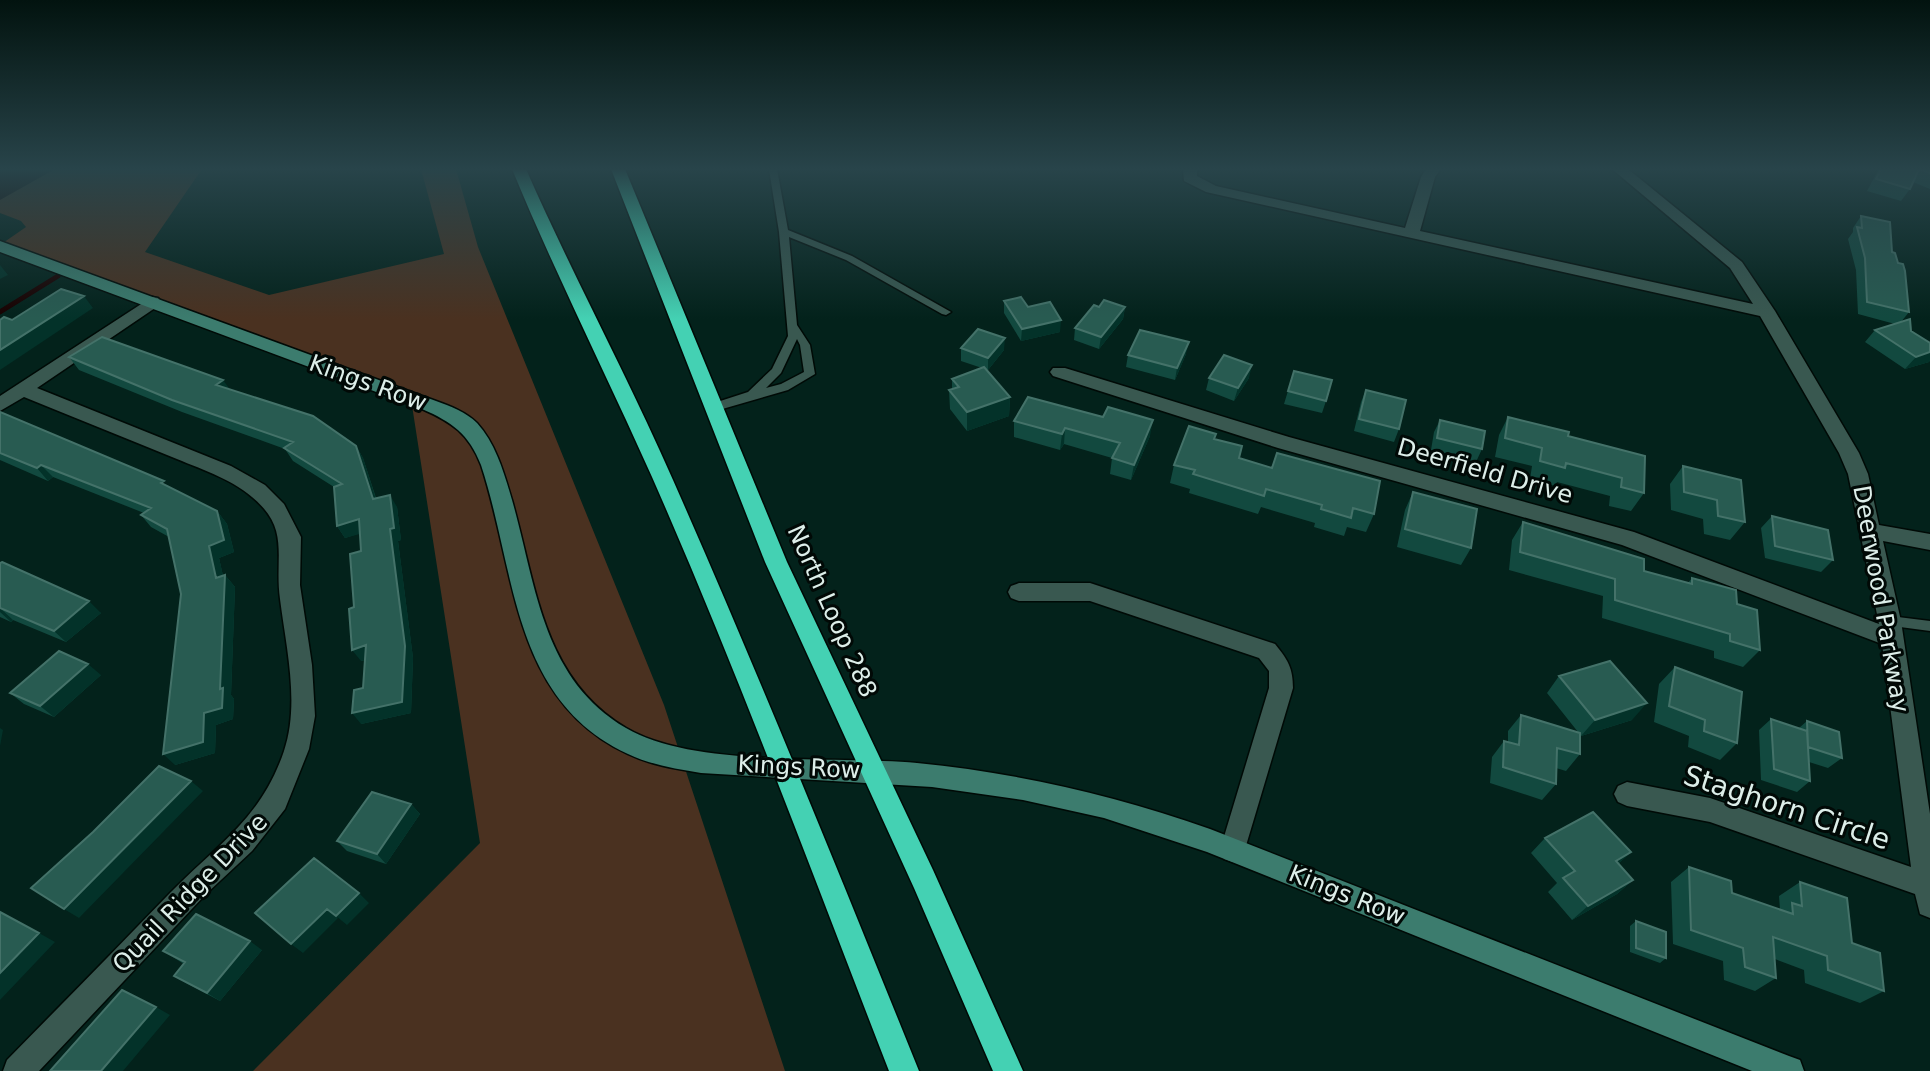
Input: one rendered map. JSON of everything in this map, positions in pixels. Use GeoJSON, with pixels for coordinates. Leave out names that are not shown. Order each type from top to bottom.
{"type":"FeatureCollection","features":[{"type":"Feature","properties":{"kind":"highway"},"geometry":{"type":"LineString","coordinates":[[540,219],[662,478],[784,769],[904,1071]]}},
{"type":"Feature","properties":{"kind":"highway","name":"North Loop 288"},"geometry":{"type":"LineString","coordinates":[[638,219],[776,562],[924,879],[1008,1071]]}},
{"type":"Feature","properties":{"kind":"street"},"geometry":{"type":"LineString","coordinates":[[1344,219],[1766,311]]}},
{"type":"Feature","properties":{"kind":"street"},"geometry":{"type":"LineString","coordinates":[[1411,234],[1415,219]]}},
{"type":"Feature","properties":{"kind":"street","name":"Deerwood Parkway"},"geometry":{"type":"LineString","coordinates":[[1680,219],[1736,265],[1849,453],[1858,474],[1872,531],[1922,788],[1928,895]]}},
{"type":"Feature","properties":{"kind":"street","name":"Kings Row"},"geometry":{"type":"LineString","coordinates":[[0,246],[429,405],[460,420],[478,440],[496,479],[536,641],[560,685],[576,705],[618,738],[641,749],[673,757],[784,769],[872,771],[995,784],[1076,799],[1164,824],[1233,850],[1789,1071]]}},
{"type":"Feature","properties":{"kind":"street"},"geometry":{"type":"LineString","coordinates":[[0,405],[152,302]]}},
{"type":"Feature","properties":{"kind":"street","name":"Deerfield Drive"},"geometry":{"type":"LineString","coordinates":[[1059,372],[1285,443],[1626,538],[1891,629]]}},
{"type":"Feature","properties":{"kind":"street","name":"Quail Ridge Drive"},"geometry":{"type":"LineString","coordinates":[[18,1071],[196,885],[243,842],[276,802],[298,749],[303,716],[300,665],[289,585],[290,537],[277,509],[258,490],[223,471],[24,390]]}},
{"type":"Feature","properties":{"kind":"street"},"geometry":{"type":"LineString","coordinates":[[1872,531],[1930,542]]}},
{"type":"Feature","properties":{"kind":"street"},"geometry":{"type":"LineString","coordinates":[[1019,593],[1090,592],[1267,651],[1281,668],[1281,688],[1233,850]]}},
{"type":"Feature","properties":{"kind":"street","name":"Staghorn Circle"},"geometry":{"type":"LineString","coordinates":[[1627,794],[1710,810],[1928,895]]}},
{"type":"Feature","properties":{"kind":"lane"},"geometry":{"type":"LineString","coordinates":[[712,408],[784,387],[810,374],[805,345],[794,328],[782,219]]}},
{"type":"Feature","properties":{"kind":"lane"},"geometry":{"type":"LineString","coordinates":[[784,232],[849,258],[946,312]]}},
{"type":"Feature","properties":{"kind":"lane"},"geometry":{"type":"LineString","coordinates":[[752,395],[777,370],[794,328]]}},
{"type":"Feature","properties":{"kind":"lane"},"geometry":{"type":"LineString","coordinates":[[1891,629],[1930,626]]}},
{"type":"Feature","properties":{"kind":"shaded area"},"geometry":{"type":"Polygon","coordinates":[[[16,219],[168,219],[145,252],[269,295],[444,254],[435,219],[470,219],[478,247],[664,705],[785,1071],[253,1071],[480,843],[411,399],[0,245],[26,227],[16,219]]]}},
{"type":"Feature","properties":{"kind":"building"},"geometry":{"type":"Polygon","coordinates":[[[1861,219],[1890,222],[1892,252],[1895,253],[1898,263],[1903,264],[1905,271],[1909,312],[1867,302],[1865,258],[1857,227],[1862,228],[1861,219]]]}},
{"type":"Feature","properties":{"kind":"building"},"geometry":{"type":"Polygon","coordinates":[[[61,289],[84,296],[0,350],[0,320],[4,317],[12,320],[61,289]]]}},
{"type":"Feature","properties":{"kind":"building"},"geometry":{"type":"Polygon","coordinates":[[[1021,297],[1028,307],[1050,302],[1061,320],[1022,329],[1004,301],[1021,297]]]}},
{"type":"Feature","properties":{"kind":"building"},"geometry":{"type":"Polygon","coordinates":[[[1104,300],[1125,307],[1101,337],[1075,328],[1094,305],[1099,307],[1104,300]]]}},
{"type":"Feature","properties":{"kind":"building"},"geometry":{"type":"Polygon","coordinates":[[[1910,319],[1911,331],[1930,343],[1930,352],[1916,357],[1875,330],[1910,319]]]}},
{"type":"Feature","properties":{"kind":"building"},"geometry":{"type":"Polygon","coordinates":[[[978,329],[1005,338],[988,358],[961,348],[978,329]]]}},
{"type":"Feature","properties":{"kind":"building"},"geometry":{"type":"Polygon","coordinates":[[[1140,330],[1189,342],[1177,368],[1128,355],[1140,330]]]}},
{"type":"Feature","properties":{"kind":"building"},"geometry":{"type":"Polygon","coordinates":[[[102,337],[223,380],[216,385],[313,416],[356,446],[373,499],[390,495],[394,528],[390,529],[405,646],[402,702],[352,713],[354,690],[363,688],[366,645],[352,650],[349,609],[354,607],[350,554],[361,551],[359,519],[337,526],[334,487],[342,484],[284,448],[293,442],[172,400],[69,357],[102,337]]]}},
{"type":"Feature","properties":{"kind":"building"},"geometry":{"type":"Polygon","coordinates":[[[1224,355],[1252,365],[1238,388],[1209,378],[1224,355]]]}},
{"type":"Feature","properties":{"kind":"building"},"geometry":{"type":"Polygon","coordinates":[[[984,367],[1010,397],[967,412],[949,390],[959,387],[952,379],[984,367]]]}},
{"type":"Feature","properties":{"kind":"building"},"geometry":{"type":"Polygon","coordinates":[[[1294,371],[1332,380],[1326,401],[1288,391],[1294,371]]]}},
{"type":"Feature","properties":{"kind":"building"},"geometry":{"type":"Polygon","coordinates":[[[1366,390],[1406,400],[1399,429],[1359,419],[1366,390]]]}},
{"type":"Feature","properties":{"kind":"building"},"geometry":{"type":"Polygon","coordinates":[[[1028,397],[1103,417],[1108,407],[1153,420],[1134,465],[1112,458],[1120,443],[1065,428],[1062,434],[1014,421],[1028,397]]]}},
{"type":"Feature","properties":{"kind":"building"},"geometry":{"type":"Polygon","coordinates":[[[0,412],[164,481],[161,483],[217,511],[224,540],[209,546],[216,578],[225,575],[220,689],[223,688],[222,708],[204,713],[203,742],[163,754],[181,594],[167,529],[141,515],[151,508],[41,465],[37,468],[0,453],[0,412]]]}},
{"type":"Feature","properties":{"kind":"building"},"geometry":{"type":"Polygon","coordinates":[[[1508,417],[1569,432],[1568,436],[1645,456],[1644,493],[1621,487],[1622,478],[1566,463],[1565,468],[1540,461],[1542,448],[1505,438],[1508,417]]]}},
{"type":"Feature","properties":{"kind":"building"},"geometry":{"type":"Polygon","coordinates":[[[1440,420],[1485,431],[1482,449],[1437,438],[1440,420]]]}},
{"type":"Feature","properties":{"kind":"building"},"geometry":{"type":"Polygon","coordinates":[[[1189,426],[1216,434],[1214,439],[1242,446],[1239,458],[1272,468],[1277,453],[1380,481],[1374,514],[1353,508],[1351,518],[1321,509],[1322,505],[1266,489],[1264,496],[1193,474],[1195,470],[1174,465],[1189,426]]]}},
{"type":"Feature","properties":{"kind":"building"},"geometry":{"type":"Polygon","coordinates":[[[1683,466],[1741,480],[1745,522],[1718,516],[1717,500],[1684,492],[1683,466]]]}},
{"type":"Feature","properties":{"kind":"building"},"geometry":{"type":"Polygon","coordinates":[[[1413,492],[1477,509],[1471,548],[1405,529],[1413,492]]]}},
{"type":"Feature","properties":{"kind":"building"},"geometry":{"type":"Polygon","coordinates":[[[1772,516],[1828,530],[1833,560],[1775,546],[1772,516]]]}},
{"type":"Feature","properties":{"kind":"building"},"geometry":{"type":"Polygon","coordinates":[[[1523,522],[1644,559],[1644,571],[1692,584],[1692,578],[1736,590],[1737,604],[1757,610],[1760,650],[1730,641],[1730,634],[1615,600],[1615,579],[1520,552],[1523,522]]]}},
{"type":"Feature","properties":{"kind":"building"},"geometry":{"type":"Polygon","coordinates":[[[2,562],[89,601],[54,631],[0,608],[2,562]]]}},
{"type":"Feature","properties":{"kind":"building"},"geometry":{"type":"Polygon","coordinates":[[[59,651],[88,664],[40,706],[10,693],[59,651]]]}},
{"type":"Feature","properties":{"kind":"building"},"geometry":{"type":"Polygon","coordinates":[[[1610,661],[1647,703],[1595,720],[1559,676],[1610,661]]]}},
{"type":"Feature","properties":{"kind":"building"},"geometry":{"type":"Polygon","coordinates":[[[1675,667],[1742,692],[1737,743],[1704,731],[1705,720],[1669,706],[1675,667]]]}},
{"type":"Feature","properties":{"kind":"building"},"geometry":{"type":"Polygon","coordinates":[[[1521,715],[1580,733],[1580,754],[1557,748],[1556,784],[1503,767],[1504,741],[1519,745],[1521,715]]]}},
{"type":"Feature","properties":{"kind":"building"},"geometry":{"type":"Polygon","coordinates":[[[1771,719],[1807,731],[1810,781],[1774,769],[1771,719]]]}},
{"type":"Feature","properties":{"kind":"building"},"geometry":{"type":"Polygon","coordinates":[[[1807,721],[1839,732],[1842,758],[1808,747],[1807,721]]]}},
{"type":"Feature","properties":{"kind":"building"},"geometry":{"type":"Polygon","coordinates":[[[159,766],[191,781],[64,909],[31,888],[93,832],[159,766]]]}},
{"type":"Feature","properties":{"kind":"building"},"geometry":{"type":"Polygon","coordinates":[[[372,792],[411,804],[377,854],[337,841],[372,792]]]}},
{"type":"Feature","properties":{"kind":"building"},"geometry":{"type":"Polygon","coordinates":[[[1593,812],[1631,852],[1616,861],[1633,880],[1588,906],[1563,878],[1575,871],[1545,838],[1593,812]]]}},
{"type":"Feature","properties":{"kind":"building"},"geometry":{"type":"Polygon","coordinates":[[[314,858],[359,893],[336,916],[327,909],[291,944],[255,913],[314,858]]]}},
{"type":"Feature","properties":{"kind":"building"},"geometry":{"type":"Polygon","coordinates":[[[1689,867],[1731,881],[1732,893],[1793,914],[1792,903],[1802,906],[1800,882],[1847,898],[1852,943],[1880,953],[1884,991],[1828,970],[1827,956],[1773,937],[1776,978],[1745,967],[1743,948],[1691,930],[1689,867]]]}},
{"type":"Feature","properties":{"kind":"building"},"geometry":{"type":"Polygon","coordinates":[[[0,912],[39,933],[0,973],[0,912]]]}},
{"type":"Feature","properties":{"kind":"building"},"geometry":{"type":"Polygon","coordinates":[[[196,914],[250,941],[207,993],[174,976],[185,962],[163,951],[196,914]]]}},
{"type":"Feature","properties":{"kind":"building"},"geometry":{"type":"Polygon","coordinates":[[[1636,921],[1666,932],[1666,958],[1636,948],[1636,921]]]}},
{"type":"Feature","properties":{"kind":"building"},"geometry":{"type":"Polygon","coordinates":[[[122,990],[156,1007],[101,1071],[50,1071],[122,990]]]}},
{"type":"Feature","properties":{"kind":"waterway"},"geometry":{"type":"LineString","coordinates":[[0,312],[58,276]]}}]}
